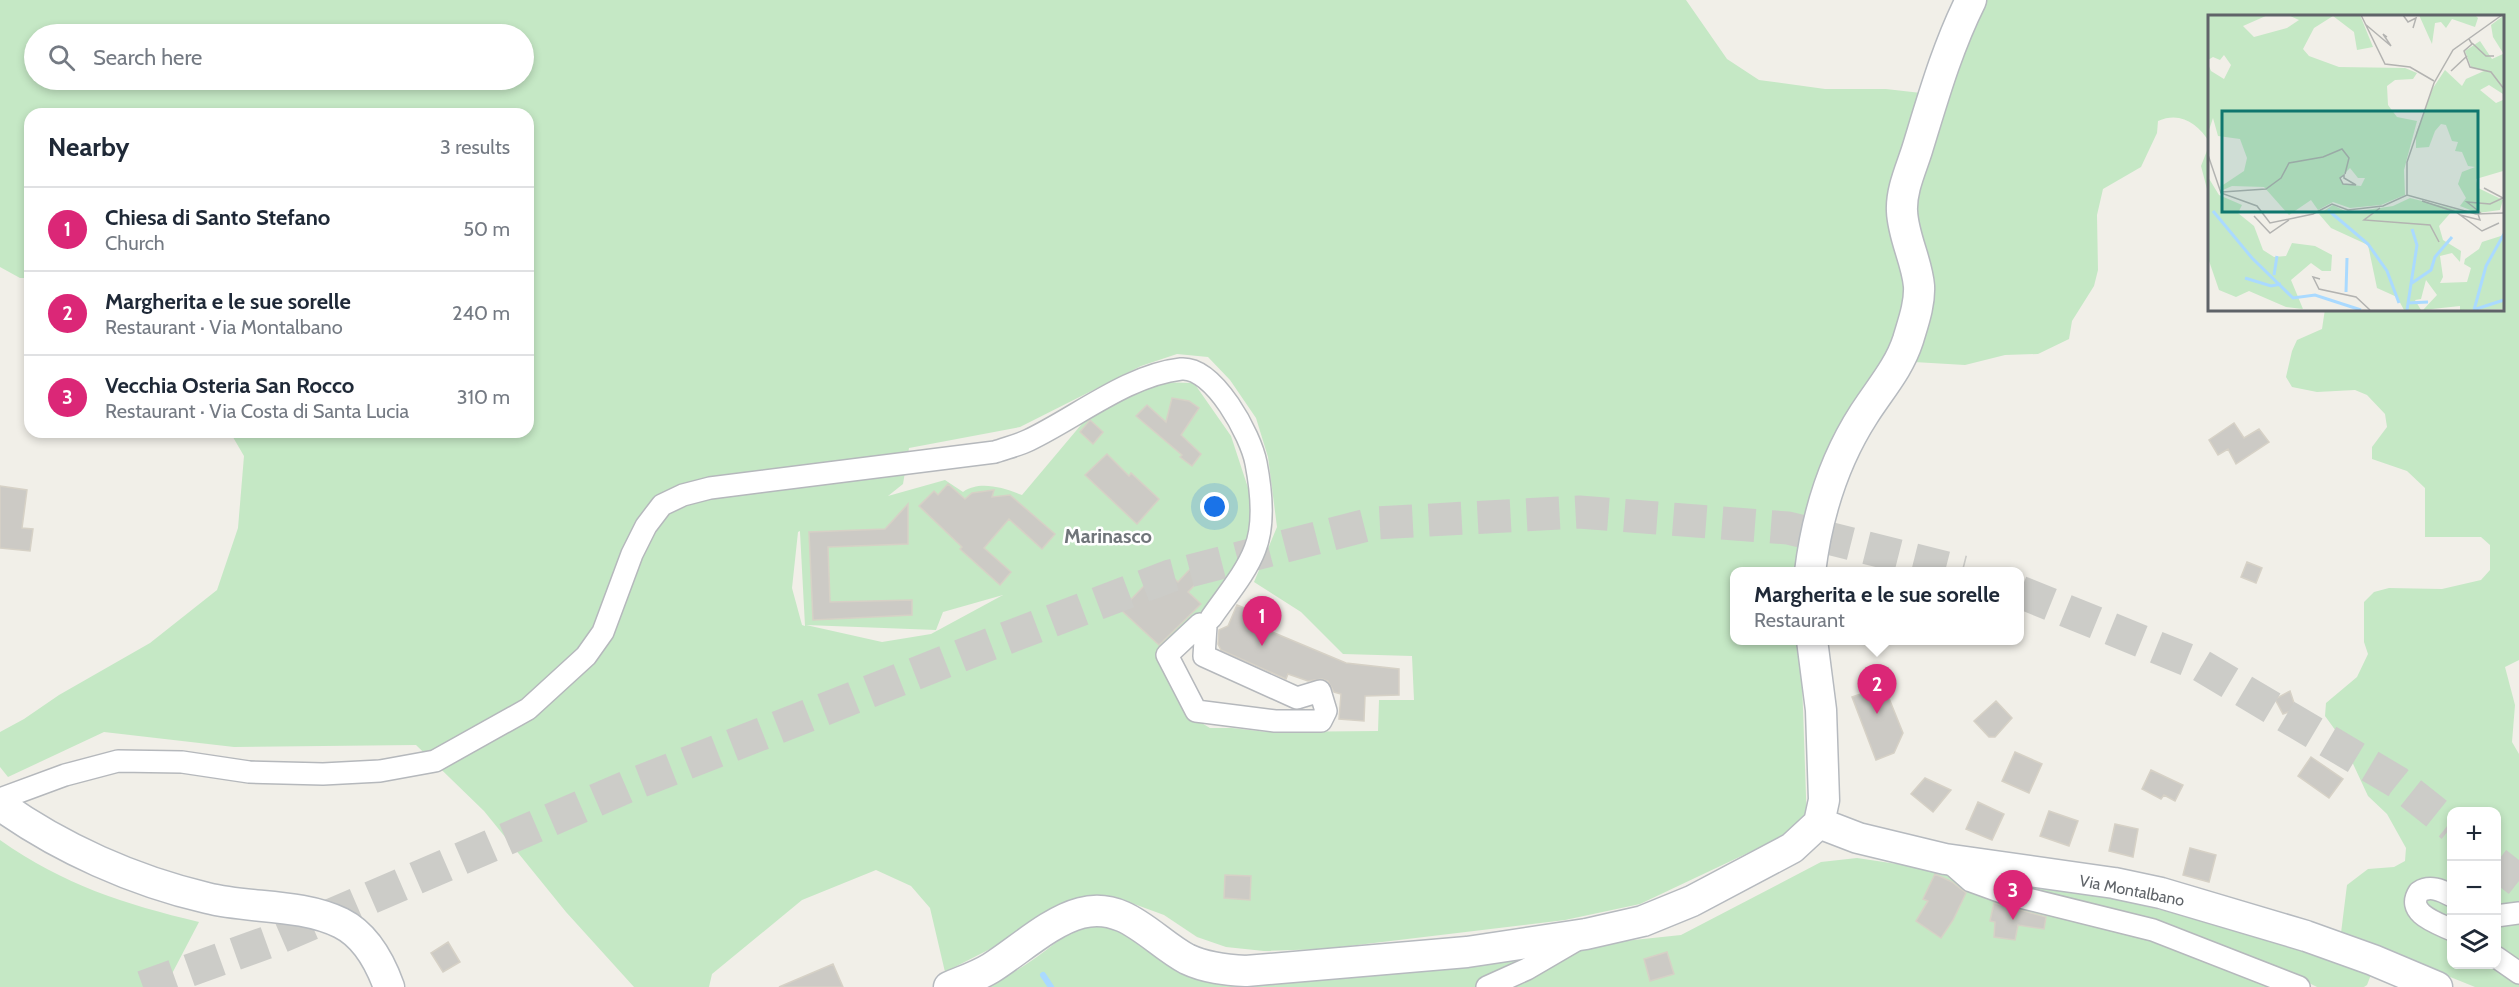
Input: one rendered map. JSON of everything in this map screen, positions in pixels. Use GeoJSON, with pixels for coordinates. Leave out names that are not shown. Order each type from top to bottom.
{"type":"FeatureCollection","features":[{"type":"Feature","properties":{"kind":"street"},"geometry":{"type":"LineString","coordinates":[[1811,567],[1824,500],[1833,472],[1865,413],[1897,366],[1907,341],[1918,300],[1919,286],[1905,233],[1902,201],[1940,73],[1955,32],[1971,0]]}},
{"type":"Feature","properties":{"kind":"street"},"geometry":{"type":"LineString","coordinates":[[0,799],[65,775],[118,760],[172,761],[249,772],[323,774],[380,771],[435,760],[528,709],[586,656],[603,632],[632,554],[646,526],[662,505],[683,495],[710,488],[995,452],[1028,441],[1136,383],[1159,374],[1184,369],[1202,374],[1221,394],[1244,431],[1256,462],[1261,525],[1255,549],[1206,621],[1167,655],[1196,711],[1275,721],[1322,721],[1326,711],[1320,691],[1297,698],[1204,656],[1206,621]]}},
{"type":"Feature","properties":{"kind":"street"},"geometry":{"type":"LineString","coordinates":[[949,987],[989,968],[1058,923],[1088,912],[1119,914],[1195,962],[1210,967],[1246,971],[1467,952],[1586,934],[1643,921],[1692,901],[1791,848],[1820,823],[1824,800],[1824,762],[1821,710],[1813,645]]}},
{"type":"Feature","properties":{"kind":"street"},"geometry":{"type":"LineString","coordinates":[[0,805],[28,825],[143,879],[208,898],[309,913],[339,922],[366,944],[389,987]]}},
{"type":"Feature","properties":{"kind":"street","name":"Via Montalbano"},"geometry":{"type":"LineString","coordinates":[[1820,823],[1858,838],[1945,859],[2114,883],[2161,893],[2306,936],[2373,960],[2437,987]]}},
{"type":"Feature","properties":{"kind":"street"},"geometry":{"type":"LineString","coordinates":[[1945,859],[1971,881],[2004,893],[2153,930],[2299,987]]}},
{"type":"Feature","properties":{"kind":"street"},"geometry":{"type":"LineString","coordinates":[[2447,895],[2428,888],[2418,892],[2415,900],[2417,910],[2422,915],[2447,928]]}},
{"type":"Feature","properties":{"kind":"street"},"geometry":{"type":"LineString","coordinates":[[2501,915],[2519,913]]}},
{"type":"Feature","properties":{"kind":"street"},"geometry":{"type":"LineString","coordinates":[[1487,987],[1527,969],[1586,934]]}},
{"type":"Feature","properties":{"kind":"street"},"geometry":{"type":"LineString","coordinates":[[2501,960],[2519,973]]}},
{"type":"Feature","properties":{"kind":"green space"},"geometry":{"type":"Polygon","coordinates":[[[0,0],[1686,0],[1727,59],[1759,80],[1825,89],[1886,89],[1921,93],[1905,297],[1891,353],[1830,447],[1807,505],[1796,567],[1730,567],[1730,645],[1798,645],[1802,680],[1807,825],[1640,904],[1565,920],[1324,949],[1264,951],[1226,947],[1197,937],[1164,915],[1115,897],[1093,895],[1068,901],[992,948],[945,972],[930,908],[911,886],[876,870],[802,900],[712,974],[709,987],[634,987],[566,912],[484,811],[416,745],[234,747],[104,732],[8,777],[0,767],[0,732],[150,643],[217,590],[238,528],[244,456],[234,438],[534,438],[534,108],[24,108],[24,278],[0,267],[0,0]],[[1177,354],[1141,366],[1020,427],[909,448],[903,484],[888,496],[945,480],[963,492],[977,486],[984,486],[1022,495],[1107,394],[1122,401],[1151,382],[1194,383],[1231,436],[1253,503],[1259,553],[1158,656],[1193,718],[1210,728],[1267,732],[1378,731],[1379,700],[1414,700],[1412,656],[1343,654],[1301,612],[1254,582],[1277,527],[1268,457],[1256,418],[1230,380],[1208,357],[1177,354]],[[800,531],[798,532],[792,588],[802,625],[805,626],[800,531]],[[1003,595],[943,612],[936,630],[806,625],[882,642],[931,634],[1003,595]]]}},
{"type":"Feature","properties":{"kind":"green space"},"geometry":{"type":"Polygon","coordinates":[[[1986,0],[2519,0],[2519,660],[2505,667],[2515,705],[2512,742],[2519,754],[2519,987],[2475,987],[2341,933],[2347,885],[2368,869],[2394,867],[2405,861],[2406,848],[2387,814],[2368,796],[2341,738],[2325,716],[2326,703],[2357,677],[2368,654],[2364,642],[2364,602],[2374,592],[2389,588],[2442,589],[2481,580],[2490,570],[2490,545],[2481,537],[2425,537],[2425,488],[2407,471],[2372,459],[2372,447],[2387,427],[2385,414],[2367,395],[2355,390],[2317,392],[2292,387],[2286,377],[2297,340],[2322,329],[2325,310],[2504,310],[2504,15],[2208,15],[2208,140],[2194,125],[2181,118],[2166,118],[2158,121],[2157,133],[2141,167],[2103,189],[2097,215],[2098,270],[2094,286],[2072,321],[2069,339],[2038,354],[2005,355],[1965,365],[1914,362],[1918,229],[1916,196],[1976,16],[1986,0]]]}},
{"type":"Feature","properties":{"kind":"green space"},"geometry":{"type":"Polygon","coordinates":[[[2208,148],[2208,190],[2201,166],[2208,148]]]}},
{"type":"Feature","properties":{"kind":"green space"},"geometry":{"type":"Polygon","coordinates":[[[0,840],[48,869],[95,891],[145,908],[199,922],[165,987],[0,987],[0,840]]]}},
{"type":"Feature","properties":{"kind":"green space"},"geometry":{"type":"Polygon","coordinates":[[[1857,858],[2091,893],[2277,938],[2372,972],[2364,987],[2317,987],[2281,969],[2271,987],[987,987],[1020,968],[1069,933],[1095,925],[1123,932],[1163,960],[1539,950],[1681,935],[1821,862],[1857,858]]]}},
{"type":"Feature","properties":{"kind":"building"},"geometry":{"type":"Polygon","coordinates":[[[1172,398],[1189,401],[1199,408],[1181,435],[1201,454],[1192,466],[1136,416],[1147,405],[1166,422],[1172,398]]]}},
{"type":"Feature","properties":{"kind":"building"},"geometry":{"type":"Polygon","coordinates":[[[1090,420],[1103,432],[1093,444],[1080,432],[1090,420]]]}},
{"type":"Feature","properties":{"kind":"building"},"geometry":{"type":"Polygon","coordinates":[[[2234,423],[2244,438],[2259,429],[2269,442],[2236,464],[2228,449],[2218,455],[2209,440],[2234,423]]]}},
{"type":"Feature","properties":{"kind":"building"},"geometry":{"type":"Polygon","coordinates":[[[1107,454],[1129,476],[1131,473],[1159,499],[1137,524],[1085,475],[1107,454]]]}},
{"type":"Feature","properties":{"kind":"building"},"geometry":{"type":"Polygon","coordinates":[[[948,484],[965,499],[972,493],[994,490],[992,497],[1010,495],[1055,534],[1042,549],[1009,519],[984,548],[1011,572],[1000,585],[960,549],[962,547],[919,506],[934,491],[938,495],[948,484]]]}},
{"type":"Feature","properties":{"kind":"building"},"geometry":{"type":"Polygon","coordinates":[[[0,486],[27,490],[22,528],[33,529],[30,551],[0,548],[0,486]]]}},
{"type":"Feature","properties":{"kind":"building"},"geometry":{"type":"Polygon","coordinates":[[[908,504],[908,544],[828,547],[830,602],[912,600],[912,615],[813,620],[809,532],[885,529],[908,504]]]}},
{"type":"Feature","properties":{"kind":"building"},"geometry":{"type":"Polygon","coordinates":[[[1204,554],[1215,564],[1188,592],[1201,604],[1159,645],[1121,610],[1162,567],[1178,582],[1204,554]]]}},
{"type":"Feature","properties":{"kind":"building"},"geometry":{"type":"Polygon","coordinates":[[[2247,562],[2262,568],[2256,583],[2241,577],[2247,562]]]}},
{"type":"Feature","properties":{"kind":"building"},"geometry":{"type":"Polygon","coordinates":[[[1237,605],[1264,616],[1260,627],[1346,663],[1399,669],[1399,695],[1365,696],[1364,721],[1339,719],[1341,694],[1334,692],[1328,681],[1322,679],[1308,681],[1288,674],[1286,679],[1221,650],[1218,644],[1219,630],[1228,626],[1237,605]]]}},
{"type":"Feature","properties":{"kind":"building"},"geometry":{"type":"Polygon","coordinates":[[[1884,686],[1903,733],[1894,753],[1876,760],[1852,697],[1884,686]]]}},
{"type":"Feature","properties":{"kind":"building"},"geometry":{"type":"Polygon","coordinates":[[[2290,691],[2296,709],[2283,714],[2275,699],[2290,691]]]}},
{"type":"Feature","properties":{"kind":"building"},"geometry":{"type":"Polygon","coordinates":[[[1996,701],[2012,718],[1995,737],[1989,737],[1974,721],[1996,701]]]}},
{"type":"Feature","properties":{"kind":"building"},"geometry":{"type":"Polygon","coordinates":[[[2015,752],[2042,764],[2029,793],[2002,781],[2015,752]]]}},
{"type":"Feature","properties":{"kind":"building"},"geometry":{"type":"Polygon","coordinates":[[[2311,757],[2343,779],[2329,798],[2298,776],[2311,757]]]}},
{"type":"Feature","properties":{"kind":"building"},"geometry":{"type":"Polygon","coordinates":[[[2151,770],[2183,785],[2175,801],[2164,795],[2161,799],[2142,789],[2151,770]]]}},
{"type":"Feature","properties":{"kind":"building"},"geometry":{"type":"Polygon","coordinates":[[[1925,778],[1951,790],[1933,812],[1911,794],[1925,778]]]}},
{"type":"Feature","properties":{"kind":"building"},"geometry":{"type":"Polygon","coordinates":[[[1978,802],[2004,814],[1992,840],[1966,829],[1978,802]]]}},
{"type":"Feature","properties":{"kind":"building"},"geometry":{"type":"Polygon","coordinates":[[[2049,811],[2078,821],[2069,846],[2040,836],[2049,811]]]}},
{"type":"Feature","properties":{"kind":"building"},"geometry":{"type":"Polygon","coordinates":[[[2115,824],[2138,829],[2133,857],[2109,851],[2115,824]]]}},
{"type":"Feature","properties":{"kind":"building"},"geometry":{"type":"Polygon","coordinates":[[[2190,848],[2216,855],[2209,882],[2183,875],[2190,848]]]}},
{"type":"Feature","properties":{"kind":"building"},"geometry":{"type":"Polygon","coordinates":[[[1935,874],[1952,882],[1966,893],[1941,938],[1916,921],[1928,901],[1923,899],[1935,874]]]}},
{"type":"Feature","properties":{"kind":"building"},"geometry":{"type":"Polygon","coordinates":[[[1225,875],[1251,876],[1250,900],[1224,898],[1225,875]]]}},
{"type":"Feature","properties":{"kind":"building"},"geometry":{"type":"Polygon","coordinates":[[[1994,903],[2046,917],[2044,929],[2018,925],[2015,940],[1994,937],[1995,922],[1990,921],[1994,903]]]}},
{"type":"Feature","properties":{"kind":"building"},"geometry":{"type":"Polygon","coordinates":[[[448,942],[460,962],[443,972],[431,953],[448,942]]]}},
{"type":"Feature","properties":{"kind":"building"},"geometry":{"type":"Polygon","coordinates":[[[1667,952],[1674,974],[1650,981],[1644,959],[1667,952]]]}},
{"type":"Feature","properties":{"kind":"building"},"geometry":{"type":"Polygon","coordinates":[[[833,964],[843,987],[779,987],[833,964]]]}},
{"type":"Feature","properties":{"kind":"waterway"},"geometry":{"type":"LineString","coordinates":[[1043,975],[1051,987]]}},
{"type":"Feature","properties":{"kind":"tunnel"},"geometry":{"type":"LineString","coordinates":[[143,987],[271,941],[631,785],[1170,576],[1375,523],[1579,512],[1788,528],[1943,567]]}},
{"type":"Feature","properties":{"kind":"tunnel"},"geometry":{"type":"LineString","coordinates":[[2024,594],[2200,665],[2397,782],[2447,822]]}},
{"type":"Feature","properties":{"kind":"tunnel"},"geometry":{"type":"LineString","coordinates":[[2501,867],[2519,881]]}},
{"type":"Feature","properties":{"kind":"place","name":"Chiesa di Santo Stefano"},"geometry":{"type":"Point","coordinates":[1262,646]}},
{"type":"Feature","properties":{"kind":"place","name":"Margherita e le sue sorelle"},"geometry":{"type":"Point","coordinates":[1877,714]}},
{"type":"Feature","properties":{"kind":"place","name":"Vecchia Osteria San Rocco"},"geometry":{"type":"Point","coordinates":[2013,920]}},
{"type":"Feature","properties":{"kind":"district","name":"Marinasco"},"geometry":{"type":"Point","coordinates":[1108,536]}}]}
